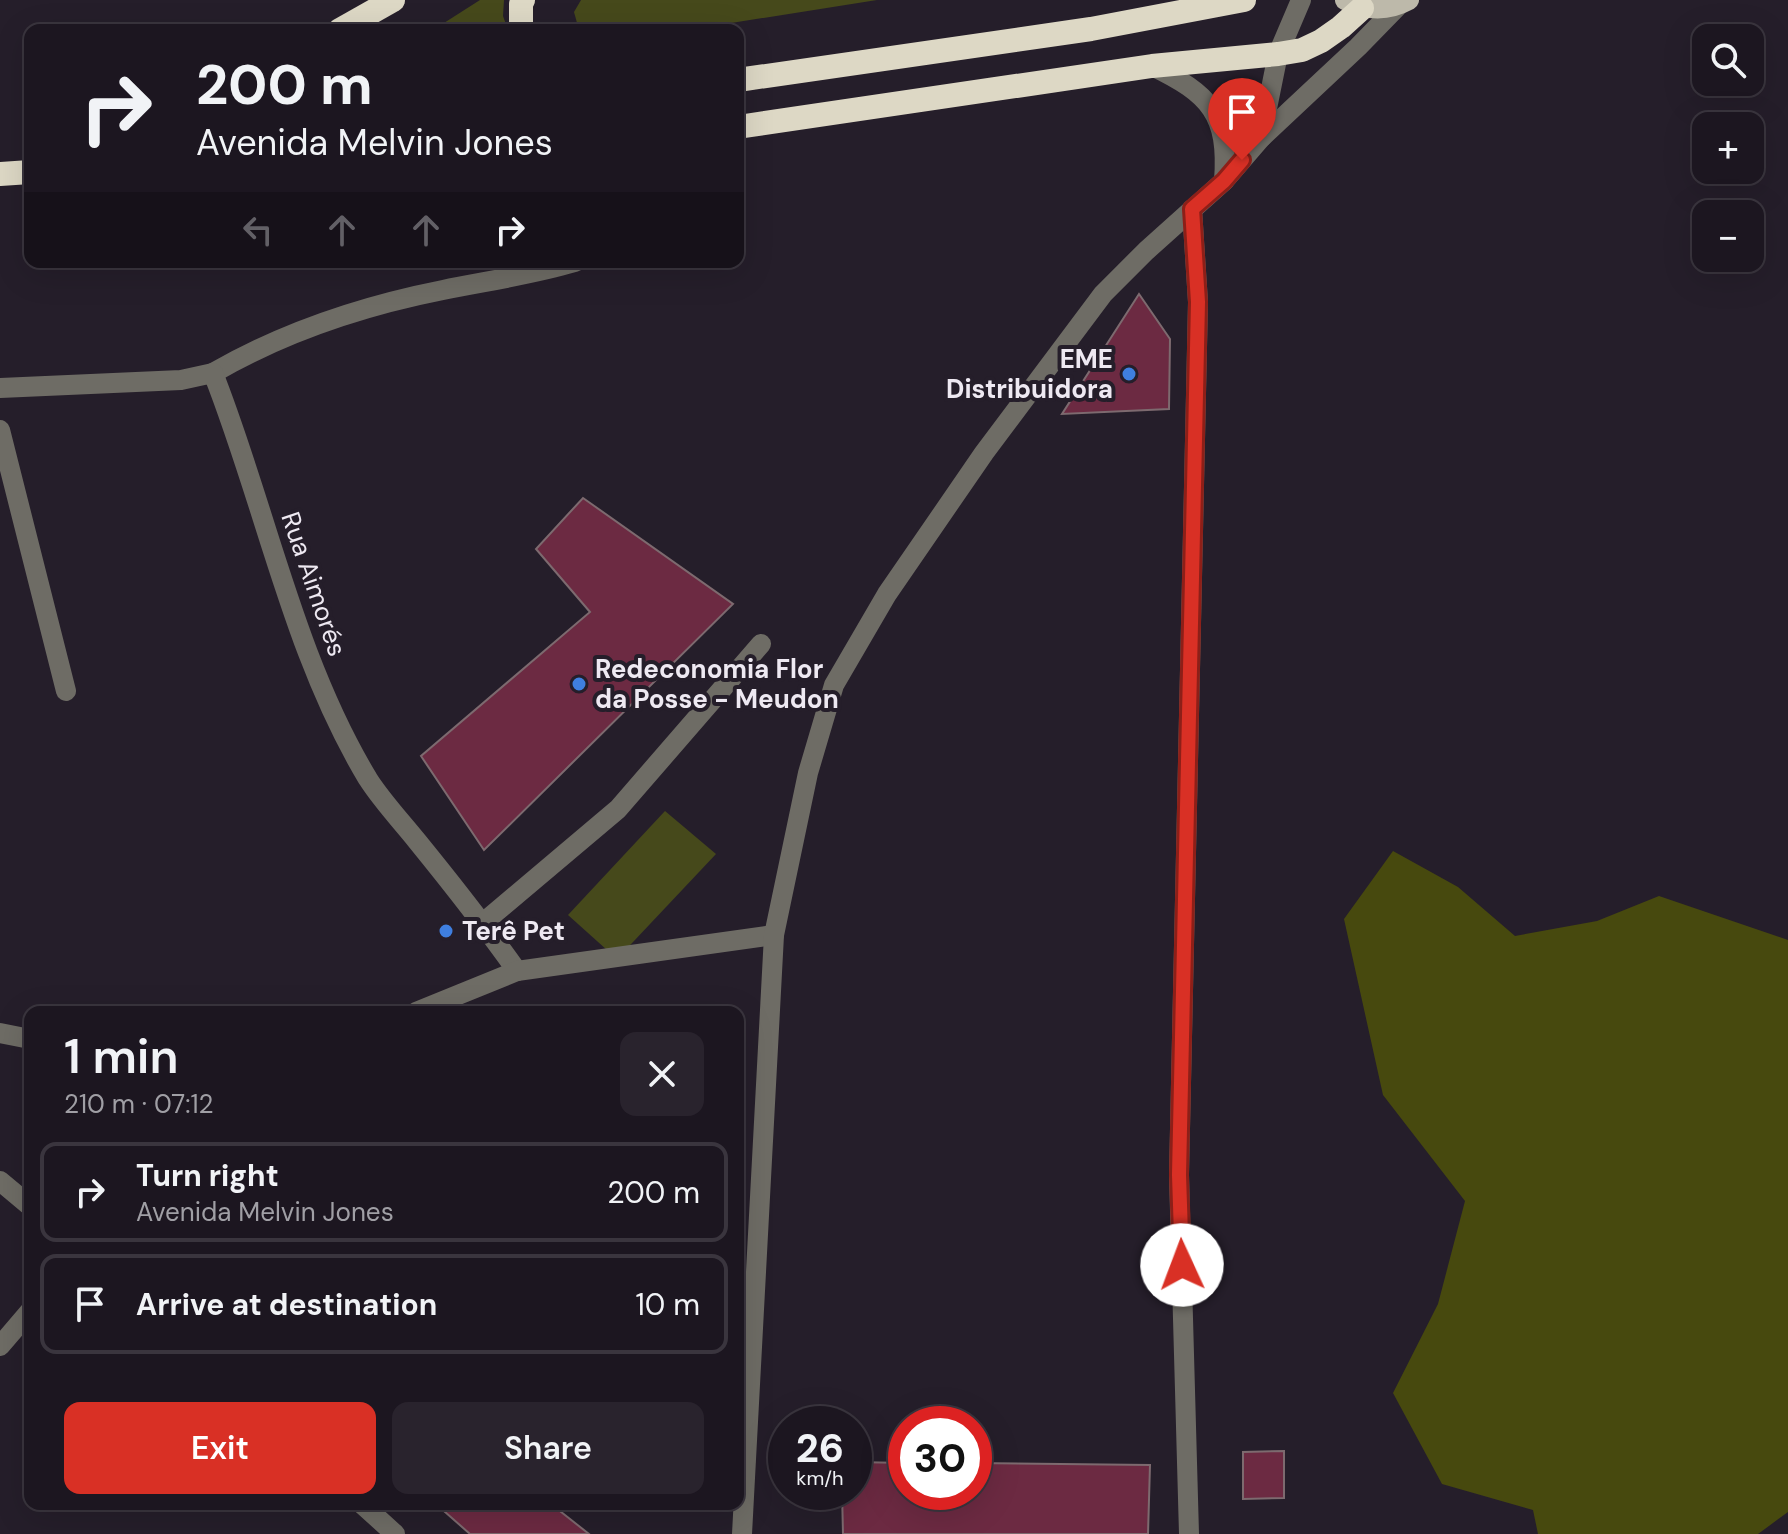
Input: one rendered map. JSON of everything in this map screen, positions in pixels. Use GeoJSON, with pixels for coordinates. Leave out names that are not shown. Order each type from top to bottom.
{"type":"FeatureCollection","features":[{"type":"Feature","properties":{"kind":"highway"},"geometry":{"type":"LineString","coordinates":[[351,24],[393,0]]}},
{"type":"Feature","properties":{"kind":"highway"},"geometry":{"type":"LineString","coordinates":[[521,24],[523,0]]}},
{"type":"Feature","properties":{"kind":"highway"},"geometry":{"type":"LineString","coordinates":[[744,78],[1091,29],[1244,0]]}},
{"type":"Feature","properties":{"kind":"highway"},"geometry":{"type":"LineString","coordinates":[[744,126],[1152,66],[1302,50],[1341,27],[1353,4]]}},
{"type":"Feature","properties":{"kind":"highway"},"geometry":{"type":"LineString","coordinates":[[0,174],[24,172]]}},
{"type":"Feature","properties":{"kind":"main road"},"geometry":{"type":"LineString","coordinates":[[1353,4],[1379,10],[1403,3]]}},
{"type":"Feature","properties":{"kind":"street"},"geometry":{"type":"LineString","coordinates":[[1261,138],[1278,54],[1301,0]]}},
{"type":"Feature","properties":{"kind":"street"},"geometry":{"type":"LineString","coordinates":[[744,1497],[774,935],[808,773],[834,685],[887,594],[984,453],[1093,306],[1135,262],[1224,181],[1261,138],[1403,3]]}},
{"type":"Feature","properties":{"kind":"street"},"geometry":{"type":"LineString","coordinates":[[1152,66],[1187,83],[1201,94],[1214,112],[1226,150],[1224,181]]}},
{"type":"Feature","properties":{"kind":"street"},"geometry":{"type":"LineString","coordinates":[[1189,1534],[1179,1175],[1198,302],[1192,209]]}},
{"type":"Feature","properties":{"kind":"street"},"geometry":{"type":"LineString","coordinates":[[0,388],[181,380],[213,373],[253,350],[353,311],[554,268]]}},
{"type":"Feature","properties":{"kind":"street","name":"Rua Aimorés"},"geometry":{"type":"LineString","coordinates":[[213,373],[330,706],[369,781],[483,923],[517,971]]}},
{"type":"Feature","properties":{"kind":"street"},"geometry":{"type":"LineString","coordinates":[[0,430],[66,691]]}},
{"type":"Feature","properties":{"kind":"street"},"geometry":{"type":"LineString","coordinates":[[483,923],[618,809],[761,644]]}},
{"type":"Feature","properties":{"kind":"street"},"geometry":{"type":"LineString","coordinates":[[431,1006],[517,971],[774,935]]}},
{"type":"Feature","properties":{"kind":"street"},"geometry":{"type":"LineString","coordinates":[[0,1033],[24,1038]]}},
{"type":"Feature","properties":{"kind":"street"},"geometry":{"type":"LineString","coordinates":[[0,1181],[24,1201]]}},
{"type":"Feature","properties":{"kind":"street"},"geometry":{"type":"LineString","coordinates":[[0,1346],[24,1318]]}},
{"type":"Feature","properties":{"kind":"street"},"geometry":{"type":"LineString","coordinates":[[369,1510],[395,1534]]}},
{"type":"Feature","properties":{"kind":"street"},"geometry":{"type":"LineString","coordinates":[[742,1534],[743,1510]]}},
{"type":"Feature","properties":{"kind":"green space"},"geometry":{"type":"Polygon","coordinates":[[[480,0],[504,0],[506,24],[442,24],[480,0]]]}},
{"type":"Feature","properties":{"kind":"green space"},"geometry":{"type":"Polygon","coordinates":[[[581,0],[877,0],[725,24],[577,24],[574,12],[581,0]]]}},
{"type":"Feature","properties":{"kind":"green space"},"geometry":{"type":"Polygon","coordinates":[[[665,811],[716,854],[617,959],[568,915],[665,811]]]}},
{"type":"Feature","properties":{"kind":"shaded area"},"geometry":{"type":"Polygon","coordinates":[[[1393,851],[1458,887],[1515,936],[1597,921],[1659,896],[1788,940],[1788,1512],[1758,1534],[1538,1534],[1533,1510],[1442,1484],[1393,1393],[1438,1304],[1465,1201],[1383,1095],[1344,919],[1393,851]]]}},
{"type":"Feature","properties":{"kind":"building","name":"EME Distribuidora"},"geometry":{"type":"Polygon","coordinates":[[[1139,294],[1170,339],[1169,409],[1062,414],[1139,294]]]}},
{"type":"Feature","properties":{"kind":"building","name":"Redeconomia Flor da Posse - Meudon"},"geometry":{"type":"Polygon","coordinates":[[[583,498],[733,604],[484,850],[421,756],[590,612],[536,549],[583,498]]]}},
{"type":"Feature","properties":{"kind":"building"},"geometry":{"type":"Polygon","coordinates":[[[1284,1451],[1284,1498],[1243,1499],[1243,1452],[1284,1451]]]}},
{"type":"Feature","properties":{"kind":"building"},"geometry":{"type":"Polygon","coordinates":[[[872,1462],[888,1463],[888,1510],[992,1510],[992,1463],[1150,1465],[1148,1534],[843,1534],[842,1510],[872,1510],[872,1462]]]}},
{"type":"Feature","properties":{"kind":"building"},"geometry":{"type":"Polygon","coordinates":[[[443,1510],[559,1510],[589,1534],[470,1534],[443,1510]]]}},
{"type":"Feature","properties":{"kind":"place","name":"EME Distribuidora"},"geometry":{"type":"Point","coordinates":[1129,374]}},
{"type":"Feature","properties":{"kind":"place","name":"Redeconomia Flor da Posse - Meudon"},"geometry":{"type":"Point","coordinates":[579,684]}},
{"type":"Feature","properties":{"kind":"place","name":"Terê Pet"},"geometry":{"type":"Point","coordinates":[446,931]}},
{"type":"Feature","properties":{"kind":"route"},"geometry":{"type":"LineString","coordinates":[[1182,1265],[1179,1175],[1198,302],[1192,209],[1242,160]]}}]}
